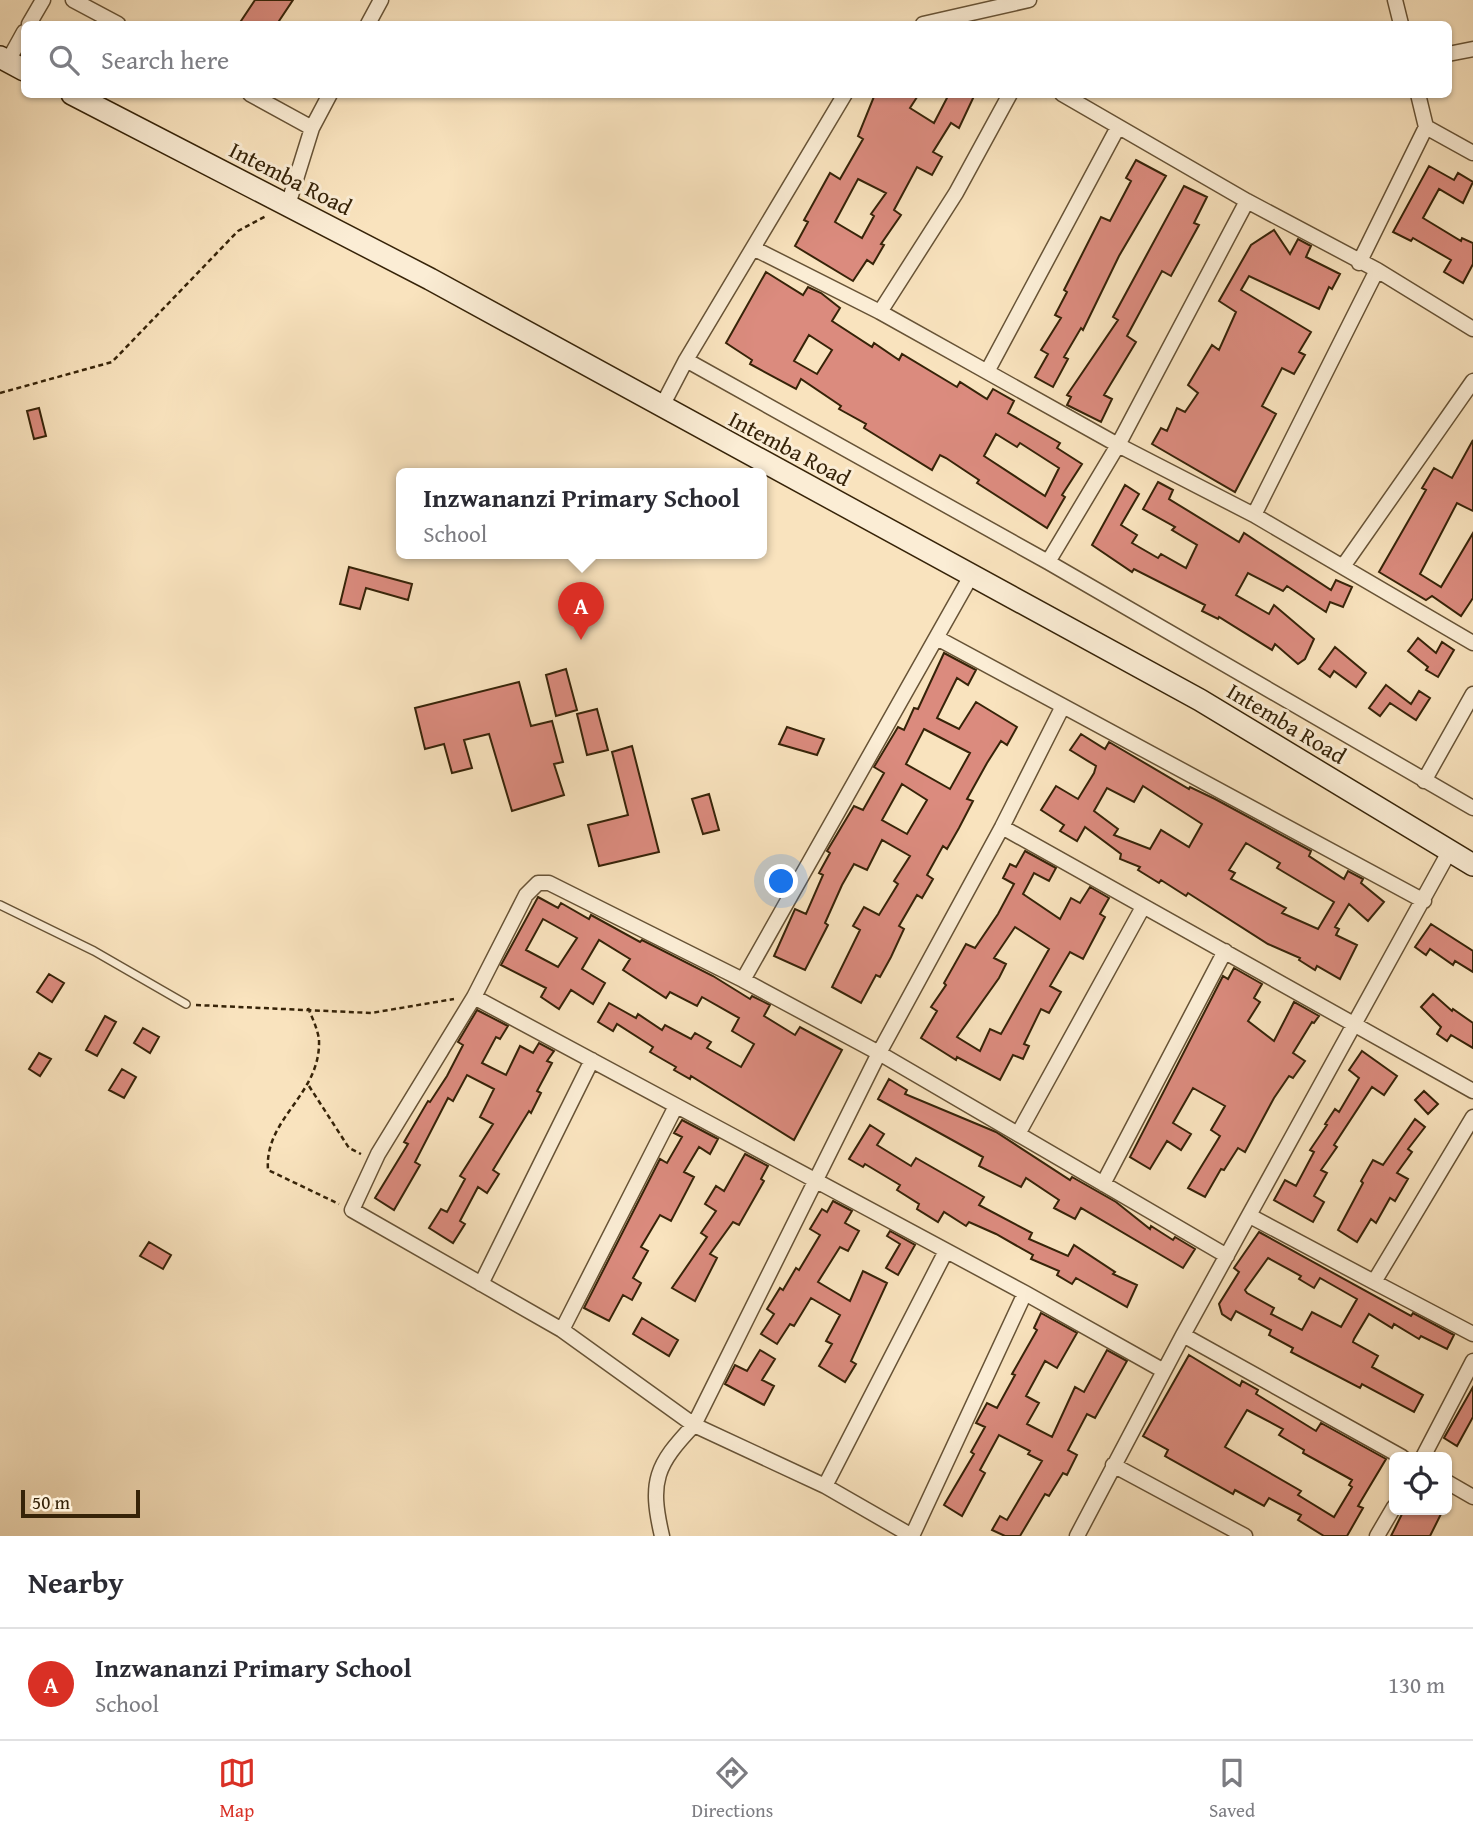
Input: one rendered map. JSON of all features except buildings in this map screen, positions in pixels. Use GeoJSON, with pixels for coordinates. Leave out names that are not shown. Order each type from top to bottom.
{"type":"FeatureCollection","features":[{"type":"Feature","properties":{"kind":"street"},"geometry":{"type":"LineString","coordinates":[[31,21],[43,0]]}},
{"type":"Feature","properties":{"kind":"street"},"geometry":{"type":"LineString","coordinates":[[73,0],[112,21]]}},
{"type":"Feature","properties":{"kind":"street"},"geometry":{"type":"LineString","coordinates":[[370,21],[381,0]]}},
{"type":"Feature","properties":{"kind":"street"},"geometry":{"type":"LineString","coordinates":[[936,21],[1029,0]]}},
{"type":"Feature","properties":{"kind":"street"},"geometry":{"type":"LineString","coordinates":[[1395,0],[1400,21]]}},
{"type":"Feature","properties":{"kind":"street"},"geometry":{"type":"LineString","coordinates":[[11,63],[21,39]]}},
{"type":"Feature","properties":{"kind":"street"},"geometry":{"type":"LineString","coordinates":[[1452,53],[1473,49]]}},
{"type":"Feature","properties":{"kind":"street","name":"Intemba Road"},"geometry":{"type":"LineString","coordinates":[[80,98],[430,279],[661,408],[1200,700],[1473,865]]}},
{"type":"Feature","properties":{"kind":"street"},"geometry":{"type":"LineString","coordinates":[[257,98],[312,128]]}},
{"type":"Feature","properties":{"kind":"street"},"geometry":{"type":"LineString","coordinates":[[288,205],[312,128],[328,98]]}},
{"type":"Feature","properties":{"kind":"street"},"geometry":{"type":"LineString","coordinates":[[661,408],[686,360],[843,98]]}},
{"type":"Feature","properties":{"kind":"street"},"geometry":{"type":"LineString","coordinates":[[880,312],[957,193],[1008,98]]}},
{"type":"Feature","properties":{"kind":"street"},"geometry":{"type":"LineString","coordinates":[[1068,98],[1117,129],[1359,263],[1377,270],[1473,329]]}},
{"type":"Feature","properties":{"kind":"street"},"geometry":{"type":"LineString","coordinates":[[1359,263],[1426,127],[1419,98]]}},
{"type":"Feature","properties":{"kind":"street"},"geometry":{"type":"LineString","coordinates":[[1426,127],[1473,153]]}},
{"type":"Feature","properties":{"kind":"street"},"geometry":{"type":"LineString","coordinates":[[988,370],[1117,129]]}},
{"type":"Feature","properties":{"kind":"street"},"geometry":{"type":"LineString","coordinates":[[1048,562],[1118,444],[1247,201]]}},
{"type":"Feature","properties":{"kind":"street"},"geometry":{"type":"LineString","coordinates":[[753,248],[880,312],[1118,444],[1254,515],[1344,565],[1473,643]]}},
{"type":"Feature","properties":{"kind":"street"},"geometry":{"type":"LineString","coordinates":[[1254,515],[1377,270]]}},
{"type":"Feature","properties":{"kind":"street"},"geometry":{"type":"LineString","coordinates":[[686,360],[1048,562],[1473,808]]}},
{"type":"Feature","properties":{"kind":"street"},"geometry":{"type":"LineString","coordinates":[[1344,565],[1473,381]]}},
{"type":"Feature","properties":{"kind":"street"},"geometry":{"type":"LineString","coordinates":[[743,980],[971,576]]}},
{"type":"Feature","properties":{"kind":"street"},"geometry":{"type":"LineString","coordinates":[[937,638],[1062,708],[1424,901]]}},
{"type":"Feature","properties":{"kind":"street"},"geometry":{"type":"LineString","coordinates":[[1424,780],[1473,694]]}},
{"type":"Feature","properties":{"kind":"street"},"geometry":{"type":"LineString","coordinates":[[662,1536],[654,1484],[667,1452],[694,1425],[880,1054],[1002,827],[1062,708]]}},
{"type":"Feature","properties":{"kind":"street"},"geometry":{"type":"LineString","coordinates":[[1002,827],[1473,1091]]}},
{"type":"Feature","properties":{"kind":"street"},"geometry":{"type":"LineString","coordinates":[[1077,1536],[1183,1335],[1449,852]]}},
{"type":"Feature","properties":{"kind":"street"},"geometry":{"type":"LineString","coordinates":[[1025,1293],[912,1536],[825,1486],[694,1425],[562,1330],[352,1210],[378,1154],[474,997],[526,895],[538,883],[549,883],[743,980],[880,1054],[1227,1256]]}},
{"type":"Feature","properties":{"kind":"street"},"geometry":{"type":"LineString","coordinates":[[1018,1135],[1143,907]]}},
{"type":"Feature","properties":{"kind":"street"},"geometry":{"type":"LineString","coordinates":[[1103,1184],[1225,951]]}},
{"type":"Feature","properties":{"kind":"street"},"geometry":{"type":"LineString","coordinates":[[474,997],[1025,1293],[1164,1371]]}},
{"type":"Feature","properties":{"kind":"street"},"geometry":{"type":"LineString","coordinates":[[481,1284],[592,1060]]}},
{"type":"Feature","properties":{"kind":"street"},"geometry":{"type":"LineString","coordinates":[[562,1330],[676,1106]]}},
{"type":"Feature","properties":{"kind":"street"},"geometry":{"type":"LineString","coordinates":[[1374,1282],[1473,1117]]}},
{"type":"Feature","properties":{"kind":"street"},"geometry":{"type":"LineString","coordinates":[[1250,1216],[1473,1334]]}},
{"type":"Feature","properties":{"kind":"street"},"geometry":{"type":"LineString","coordinates":[[825,1486],[946,1251]]}},
{"type":"Feature","properties":{"kind":"street"},"geometry":{"type":"LineString","coordinates":[[1183,1335],[1393,1452]]}},
{"type":"Feature","properties":{"kind":"street"},"geometry":{"type":"LineString","coordinates":[[1426,1452],[1473,1361]]}},
{"type":"Feature","properties":{"kind":"street"},"geometry":{"type":"LineString","coordinates":[[1113,1465],[1245,1536]]}},
{"type":"Feature","properties":{"kind":"street"},"geometry":{"type":"LineString","coordinates":[[1452,1485],[1473,1497]]}},
{"type":"Feature","properties":{"kind":"street"},"geometry":{"type":"LineString","coordinates":[[1377,1536],[1389,1515]]}},
{"type":"Feature","properties":{"kind":"lane"},"geometry":{"type":"LineString","coordinates":[[0,905],[94,951],[186,1004]]}},
{"type":"Feature","properties":{"kind":"path"},"geometry":{"type":"LineString","coordinates":[[0,393],[112,362],[238,231],[288,205]]}},
{"type":"Feature","properties":{"kind":"path"},"geometry":{"type":"LineString","coordinates":[[186,1004],[371,1013],[420,1002],[474,997]]}},
{"type":"Feature","properties":{"kind":"path"},"geometry":{"type":"LineString","coordinates":[[308,1008],[319,1039],[309,1086],[280,1124],[267,1150],[268,1170],[352,1210]]}},
{"type":"Feature","properties":{"kind":"path"},"geometry":{"type":"LineString","coordinates":[[309,1086],[349,1148],[360,1154],[378,1154]]}},
{"type":"Feature","properties":{"kind":"place","name":"Inzwananzi Primary School"},"geometry":{"type":"Point","coordinates":[581,640]}}]}
